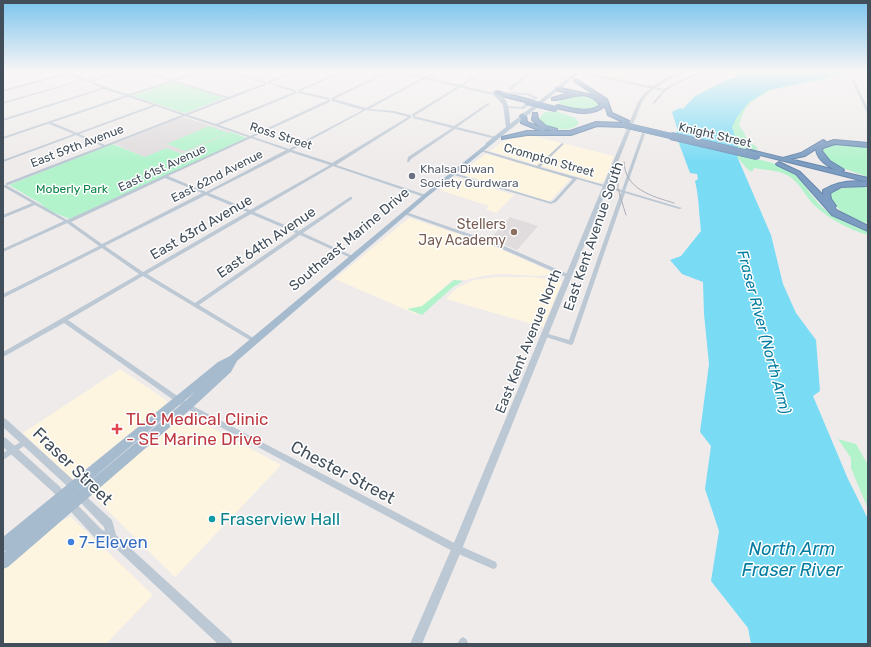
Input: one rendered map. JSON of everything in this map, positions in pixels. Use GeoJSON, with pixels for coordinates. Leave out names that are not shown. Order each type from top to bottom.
{"type":"FeatureCollection","features":[{"type":"Feature","properties":{"kind":"highway","name":"Knight Street"},"geometry":{"type":"LineString","coordinates":[[525,101],[636,125],[867,182]]}},
{"type":"Feature","properties":{"kind":"highway"},"geometry":{"type":"LineString","coordinates":[[556,108],[588,111],[599,109],[603,105],[599,101]]}},
{"type":"Feature","properties":{"kind":"highway"},"geometry":{"type":"LineString","coordinates":[[606,101],[610,114],[626,123]]}},
{"type":"Feature","properties":{"kind":"highway"},"geometry":{"type":"LineString","coordinates":[[535,114],[535,120],[539,125],[555,130],[575,129],[581,127],[581,119],[556,108]]}},
{"type":"Feature","properties":{"kind":"highway","name":"Knight Street"},"geometry":{"type":"LineString","coordinates":[[556,108],[596,116]]}},
{"type":"Feature","properties":{"kind":"highway"},"geometry":{"type":"LineString","coordinates":[[523,116],[524,123],[540,129],[564,133]]}},
{"type":"Feature","properties":{"kind":"highway","name":"Knight Street"},"geometry":{"type":"LineString","coordinates":[[603,118],[867,182]]}},
{"type":"Feature","properties":{"kind":"highway"},"geometry":{"type":"LineString","coordinates":[[504,138],[531,133],[564,133],[582,130],[596,124],[626,123]]}},
{"type":"Feature","properties":{"kind":"highway"},"geometry":{"type":"LineString","coordinates":[[760,156],[782,158],[797,157],[807,153],[819,143],[833,140],[868,144]]}},
{"type":"Feature","properties":{"kind":"highway"},"geometry":{"type":"LineString","coordinates":[[867,182],[835,167],[825,160],[819,151],[825,144],[834,142],[868,144]]}},
{"type":"Feature","properties":{"kind":"highway"},"geometry":{"type":"LineString","coordinates":[[760,156],[798,173],[835,213],[868,228]]}},
{"type":"Feature","properties":{"kind":"highway"},"geometry":{"type":"LineString","coordinates":[[867,182],[832,187],[826,192],[826,199],[837,211],[868,228]]}},
{"type":"Feature","properties":{"kind":"main road"},"geometry":{"type":"LineString","coordinates":[[505,101],[507,107],[508,127]]}},
{"type":"Feature","properties":{"kind":"main road"},"geometry":{"type":"LineString","coordinates":[[507,107],[522,108],[532,101]]}},
{"type":"Feature","properties":{"kind":"main road","name":"Southeast Marine Drive"},"geometry":{"type":"LineString","coordinates":[[3,562],[67,501],[182,403],[228,369],[233,359],[404,213],[485,148],[494,138],[544,101]]}},
{"type":"Feature","properties":{"kind":"main road","name":"Southeast Marine Drive"},"geometry":{"type":"LineString","coordinates":[[485,148],[494,145],[504,138],[551,101]]}},
{"type":"Feature","properties":{"kind":"main road","name":"Southeast Marine Drive"},"geometry":{"type":"LineString","coordinates":[[3,545],[67,501]]}},
{"type":"Feature","properties":{"kind":"street"},"geometry":{"type":"LineString","coordinates":[[3,120],[63,101]]}},
{"type":"Feature","properties":{"kind":"street"},"geometry":{"type":"LineString","coordinates":[[3,138],[114,101]]}},
{"type":"Feature","properties":{"kind":"street","name":"Ross Street"},"geometry":{"type":"LineString","coordinates":[[145,101],[290,149],[425,196]]}},
{"type":"Feature","properties":{"kind":"street","name":"East 59th Avenue"},"geometry":{"type":"LineString","coordinates":[[5,185],[220,101]]}},
{"type":"Feature","properties":{"kind":"street"},"geometry":{"type":"LineString","coordinates":[[217,126],[274,101]]}},
{"type":"Feature","properties":{"kind":"street","name":"East 61st Avenue"},"geometry":{"type":"LineString","coordinates":[[3,251],[328,101]]}},
{"type":"Feature","properties":{"kind":"street"},"geometry":{"type":"LineString","coordinates":[[336,101],[366,109],[394,112],[494,138]]}},
{"type":"Feature","properties":{"kind":"street","name":"East 62nd Avenue"},"geometry":{"type":"LineString","coordinates":[[3,296],[103,246],[381,101]]}},
{"type":"Feature","properties":{"kind":"street","name":"East 63rd Avenue"},"geometry":{"type":"LineString","coordinates":[[3,355],[334,164],[435,101]]}},
{"type":"Feature","properties":{"kind":"street","name":"East Kent Avenue North"},"geometry":{"type":"LineString","coordinates":[[416,644],[457,549],[641,101]]}},
{"type":"Feature","properties":{"kind":"street"},"geometry":{"type":"LineString","coordinates":[[863,101],[868,111]]}},
{"type":"Feature","properties":{"kind":"street"},"geometry":{"type":"LineString","coordinates":[[408,161],[409,158],[489,104]]}},
{"type":"Feature","properties":{"kind":"street"},"geometry":{"type":"LineString","coordinates":[[3,161],[156,105]]}},
{"type":"Feature","properties":{"kind":"street"},"geometry":{"type":"LineString","coordinates":[[50,123],[105,146]]}},
{"type":"Feature","properties":{"kind":"street","name":"East Kent Avenue South"},"geometry":{"type":"LineString","coordinates":[[545,335],[569,342],[624,192],[643,134]]}},
{"type":"Feature","properties":{"kind":"street"},"geometry":{"type":"LineString","coordinates":[[538,167],[562,144]]}},
{"type":"Feature","properties":{"kind":"street","name":"Crompton Street"},"geometry":{"type":"LineString","coordinates":[[485,148],[538,167],[605,185],[680,208]]}},
{"type":"Feature","properties":{"kind":"street"},"geometry":{"type":"LineString","coordinates":[[453,174],[551,203],[555,201],[576,178]]}},
{"type":"Feature","properties":{"kind":"street"},"geometry":{"type":"LineString","coordinates":[[166,177],[300,233],[353,257]]}},
{"type":"Feature","properties":{"kind":"street"},"geometry":{"type":"LineString","coordinates":[[5,185],[68,222],[143,274],[255,341]]}},
{"type":"Feature","properties":{"kind":"street","name":"East 64th Avenue"},"geometry":{"type":"LineString","coordinates":[[194,305],[352,198]]}},
{"type":"Feature","properties":{"kind":"street"},"geometry":{"type":"LineString","coordinates":[[3,217],[35,203]]}},
{"type":"Feature","properties":{"kind":"street"},"geometry":{"type":"LineString","coordinates":[[404,213],[502,247],[568,276]]}},
{"type":"Feature","properties":{"kind":"street","name":"Chester Street"},"geometry":{"type":"LineString","coordinates":[[64,320],[182,403],[457,549],[493,565]]}},
{"type":"Feature","properties":{"kind":"street","name":"Fraser Street"},"geometry":{"type":"LineString","coordinates":[[3,422],[78,492],[108,524],[112,538]]}},
{"type":"Feature","properties":{"kind":"street","name":"Fraser Street"},"geometry":{"type":"LineString","coordinates":[[3,441],[67,501],[99,534],[112,538],[227,644]]}},
{"type":"Feature","properties":{"kind":"street"},"geometry":{"type":"LineString","coordinates":[[3,457],[25,442]]}},
{"type":"Feature","properties":{"kind":"shaded area"},"geometry":{"type":"Polygon","coordinates":[[[183,117],[231,132],[182,154],[166,148],[145,157],[114,144],[183,117]]]}},
{"type":"Feature","properties":{"kind":"shaded area"},"geometry":{"type":"Polygon","coordinates":[[[526,134],[614,156],[604,181],[599,183],[490,151],[508,138],[526,134]]]}},
{"type":"Feature","properties":{"kind":"shaded area"},"geometry":{"type":"Polygon","coordinates":[[[487,154],[568,177],[570,179],[551,200],[548,201],[461,174],[487,154]]]}},
{"type":"Feature","properties":{"kind":"shaded area"},"geometry":{"type":"Polygon","coordinates":[[[454,178],[514,195],[496,213],[486,209],[489,206],[440,190],[454,178]]]}},
{"type":"Feature","properties":{"kind":"shaded area","name":"Stellers Jay Academy"},"geometry":{"type":"Polygon","coordinates":[[[510,217],[538,226],[517,250],[490,239],[510,217]]]}},
{"type":"Feature","properties":{"kind":"shaded area"},"geometry":{"type":"Polygon","coordinates":[[[409,218],[489,244],[556,274],[539,276],[504,274],[487,275],[466,280],[452,280],[416,314],[335,279],[409,218]]]}},
{"type":"Feature","properties":{"kind":"shaded area"},"geometry":{"type":"Polygon","coordinates":[[[497,277],[532,277],[562,281],[543,327],[446,299],[457,288],[474,280],[497,277]]]}},
{"type":"Feature","properties":{"kind":"shaded area"},"geometry":{"type":"Polygon","coordinates":[[[120,369],[166,400],[167,403],[74,479],[71,479],[23,433],[120,369]]]}},
{"type":"Feature","properties":{"kind":"shaded area"},"geometry":{"type":"Polygon","coordinates":[[[184,414],[281,465],[175,577],[92,495],[184,414]]]}},
{"type":"Feature","properties":{"kind":"shaded area"},"geometry":{"type":"Polygon","coordinates":[[[71,517],[153,595],[106,644],[3,644],[3,569],[60,521],[71,517]]]}},
{"type":"Feature","properties":{"kind":"green space"},"geometry":{"type":"Polygon","coordinates":[[[149,101],[216,101],[185,113],[149,101]]]}},
{"type":"Feature","properties":{"kind":"green space"},"geometry":{"type":"Polygon","coordinates":[[[597,101],[599,104],[594,108],[580,109],[562,106],[557,102],[597,101]]]}},
{"type":"Feature","properties":{"kind":"green space"},"geometry":{"type":"Polygon","coordinates":[[[749,101],[753,101],[746,108],[739,125],[747,140],[757,147],[756,151],[738,147],[737,154],[786,168],[800,180],[822,207],[832,215],[856,227],[868,231],[868,235],[846,227],[826,214],[814,205],[798,185],[787,175],[775,171],[754,168],[752,172],[746,168],[738,158],[732,154],[729,120],[749,101]]]}},
{"type":"Feature","properties":{"kind":"green space"},"geometry":{"type":"Polygon","coordinates":[[[556,111],[575,118],[579,123],[571,128],[559,129],[543,124],[539,121],[540,117],[545,112],[556,111]]]}},
{"type":"Feature","properties":{"kind":"green space"},"geometry":{"type":"Polygon","coordinates":[[[209,126],[228,133],[185,151],[167,144],[209,126]]]}},
{"type":"Feature","properties":{"kind":"green space","name":"Moberly Park"},"geometry":{"type":"Polygon","coordinates":[[[231,132],[247,138],[70,219],[48,210],[40,203],[9,185],[112,144],[145,157],[166,148],[182,154],[231,132]]]}},
{"type":"Feature","properties":{"kind":"green space"},"geometry":{"type":"Polygon","coordinates":[[[836,144],[868,147],[868,177],[831,164],[822,151],[828,145],[836,144]]]}},
{"type":"Feature","properties":{"kind":"green space"},"geometry":{"type":"Polygon","coordinates":[[[859,186],[868,188],[868,224],[850,217],[839,209],[830,193],[837,189],[859,186]]]}},
{"type":"Feature","properties":{"kind":"green space"},"geometry":{"type":"Polygon","coordinates":[[[454,280],[463,281],[453,287],[422,315],[407,309],[422,306],[454,280]]]}},
{"type":"Feature","properties":{"kind":"green space"},"geometry":{"type":"Polygon","coordinates":[[[838,439],[856,444],[868,465],[868,509],[851,468],[851,458],[838,439]]]}},
{"type":"Feature","properties":{"kind":"water","name":"North Arm Fraser River"},"geometry":{"type":"Polygon","coordinates":[[[690,101],[750,101],[737,117],[732,127],[738,146],[736,154],[771,235],[783,284],[796,313],[816,340],[820,391],[813,396],[848,479],[868,519],[868,644],[751,644],[748,628],[711,581],[719,531],[705,489],[711,446],[700,432],[709,364],[704,314],[703,282],[682,274],[670,260],[681,256],[701,231],[695,181],[698,179],[697,174],[690,173],[677,138],[672,135],[678,131],[672,112],[680,108],[683,109],[690,101]]]}},
{"type":"Feature","properties":{"kind":"railway"},"geometry":{"type":"LineString","coordinates":[[624,162],[625,171],[634,185],[648,194],[674,203]]}},
{"type":"Feature","properties":{"kind":"railway"},"geometry":{"type":"LineString","coordinates":[[618,179],[618,189],[626,215]]}},
{"type":"Feature","properties":{"kind":"place","name":"Khalsa Diwan Society Gurdwara"},"geometry":{"type":"Point","coordinates":[412,176]}},
{"type":"Feature","properties":{"kind":"place","name":"Stellers Jay Academy"},"geometry":{"type":"Point","coordinates":[514,232]}},
{"type":"Feature","properties":{"kind":"place","name":"TLC Medical Clinic - SE Marine Drive"},"geometry":{"type":"Point","coordinates":[117,429]}},
{"type":"Feature","properties":{"kind":"place","name":"Fraserview Hall"},"geometry":{"type":"Point","coordinates":[212,519]}},
{"type":"Feature","properties":{"kind":"place","name":"7-Eleven"},"geometry":{"type":"Point","coordinates":[71,542]}},
{"type":"Feature","properties":{"kind":"water label","name":"Fraser River (North Arm)"},"geometry":{"type":"Point","coordinates":[764,332]}}]}
